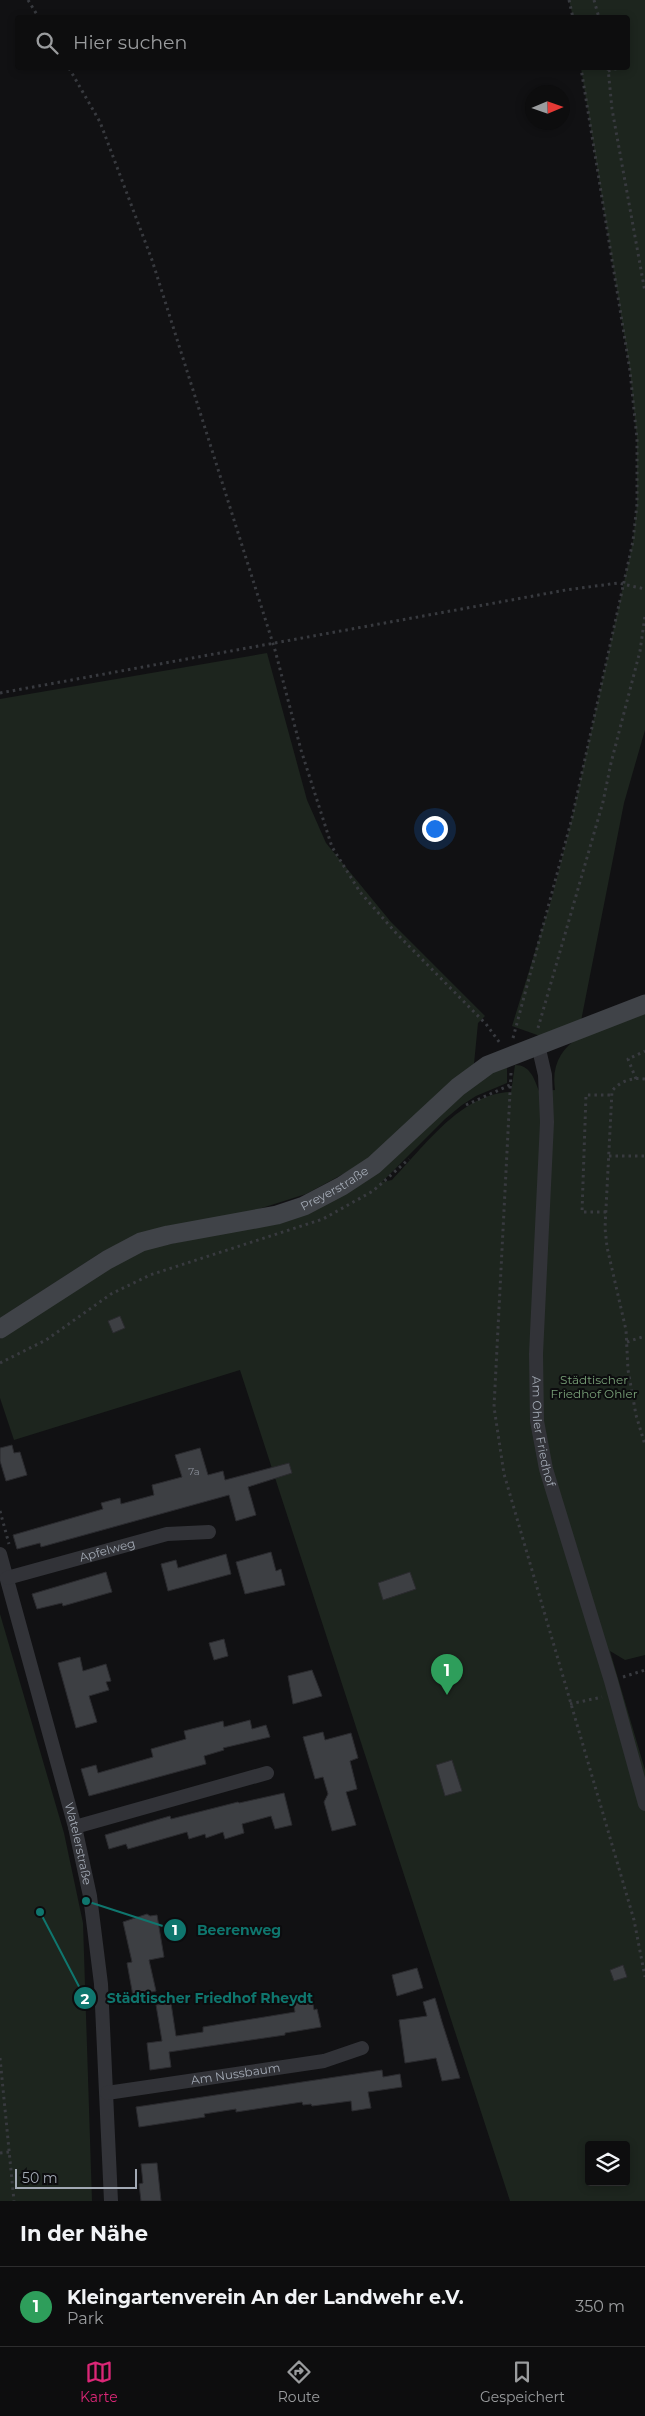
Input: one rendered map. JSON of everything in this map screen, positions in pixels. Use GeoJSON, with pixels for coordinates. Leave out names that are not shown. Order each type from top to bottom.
{"type":"FeatureCollection","features":[{"type":"Feature","properties":{"kind":"main road","name":"Preyerstraße"},"geometry":{"type":"LineString","coordinates":[[0,1330],[100,1264],[141,1242],[174,1233],[277,1214],[304,1206],[342,1186],[374,1165],[397,1146],[472,1075],[488,1065],[645,1004]]}},
{"type":"Feature","properties":{"kind":"street","name":"Am Ohler Friedhof"},"geometry":{"type":"LineString","coordinates":[[538,1045],[545,1075],[547,1122],[536,1354],[537,1420],[546,1469],[613,1688],[645,1804]]}},
{"type":"Feature","properties":{"kind":"street","name":"Apfelweg"},"geometry":{"type":"LineString","coordinates":[[7,1578],[167,1534],[209,1532]]}},
{"type":"Feature","properties":{"kind":"street","name":"Watelerstraße"},"geometry":{"type":"LineString","coordinates":[[0,1554],[75,1827],[90,1896],[98,1955],[107,2093],[111,2201]]}},
{"type":"Feature","properties":{"kind":"street"},"geometry":{"type":"LineString","coordinates":[[75,1827],[267,1773]]}},
{"type":"Feature","properties":{"kind":"street","name":"Am Nussbaum"},"geometry":{"type":"LineString","coordinates":[[107,2093],[324,2061],[362,2048]]}},
{"type":"Feature","properties":{"kind":"path"},"geometry":{"type":"LineString","coordinates":[[28,0],[37,15]]}},
{"type":"Feature","properties":{"kind":"path"},"geometry":{"type":"LineString","coordinates":[[569,0],[572,15]]}},
{"type":"Feature","properties":{"kind":"path"},"geometry":{"type":"LineString","coordinates":[[594,0],[598,15]]}},
{"type":"Feature","properties":{"kind":"path"},"geometry":{"type":"LineString","coordinates":[[70,70],[100,122],[152,260],[274,645],[315,799],[332,847],[344,870],[360,892],[396,933],[486,1024],[510,1056],[512,1062],[494,1407],[504,1474],[634,1920],[645,1977]]}},
{"type":"Feature","properties":{"kind":"path"},"geometry":{"type":"LineString","coordinates":[[510,1056],[519,1010],[570,828],[624,585],[633,541],[637,504],[637,439],[630,371],[581,70]]}},
{"type":"Feature","properties":{"kind":"path"},"geometry":{"type":"LineString","coordinates":[[608,70],[612,109],[645,292]]}},
{"type":"Feature","properties":{"kind":"path"},"geometry":{"type":"LineString","coordinates":[[0,694],[566,590],[618,583],[645,589]]}},
{"type":"Feature","properties":{"kind":"path"},"geometry":{"type":"LineString","coordinates":[[538,1045],[538,1028],[545,1008],[550,980],[603,802],[611,763],[640,652],[645,616]]}},
{"type":"Feature","properties":{"kind":"path"},"geometry":{"type":"LineString","coordinates":[[636,1078],[628,1059],[645,1050]]}},
{"type":"Feature","properties":{"kind":"path"},"geometry":{"type":"LineString","coordinates":[[645,1079],[636,1078],[617,1085],[611,1095],[606,1212],[606,1247],[624,1321],[636,1415],[644,1435],[645,1445]]}},
{"type":"Feature","properties":{"kind":"path"},"geometry":{"type":"LineString","coordinates":[[606,1212],[582,1212],[586,1095],[611,1095]]}},
{"type":"Feature","properties":{"kind":"path"},"geometry":{"type":"LineString","coordinates":[[608,1156],[645,1156]]}},
{"type":"Feature","properties":{"kind":"path"},"geometry":{"type":"LineString","coordinates":[[626,1342],[645,1336]]}},
{"type":"Feature","properties":{"kind":"path"},"geometry":{"type":"LineString","coordinates":[[570,1704],[613,1688],[645,1670]]}},
{"type":"Feature","properties":{"kind":"path"},"geometry":{"type":"LineString","coordinates":[[0,2058],[14,2201]]}},
{"type":"Feature","properties":{"kind":"path"},"geometry":{"type":"LineString","coordinates":[[0,2153],[9,2152]]}},
{"type":"Feature","properties":{"kind":"green space"},"geometry":{"type":"Polygon","coordinates":[[[569,0],[645,0],[645,730],[624,803],[581,1021],[540,1036],[512,1026],[552,897],[572,818],[633,541],[637,504],[637,439],[630,371],[581,70],[630,70],[630,15],[573,15],[569,0]]]}},
{"type":"Feature","properties":{"kind":"green space"},"geometry":{"type":"Polygon","coordinates":[[[267,653],[307,800],[326,843],[391,922],[485,1016],[478,1023],[474,1064],[385,1145],[358,1166],[306,1194],[243,1214],[141,1234],[102,1252],[0,1318],[0,699],[267,653]]]}},
{"type":"Feature","properties":{"kind":"green space","name":"Städtischer Friedhof Ohler"},"geometry":{"type":"Polygon","coordinates":[[[645,1010],[645,1655],[625,1660],[610,1651],[645,1770],[645,2201],[510,2201],[240,1370],[14,1440],[0,1398],[0,1339],[91,1278],[146,1249],[289,1219],[492,1072],[507,1066],[507,1083],[476,1096],[445,1119],[382,1182],[392,1180],[445,1124],[460,1112],[476,1102],[493,1095],[511,1092],[515,1065],[528,1070],[539,1091],[555,1090],[555,1071],[560,1057],[569,1045],[582,1035],[645,1010]]]}},
{"type":"Feature","properties":{"kind":"green space"},"geometry":{"type":"Polygon","coordinates":[[[0,1614],[64,1833],[83,1923],[92,2201],[0,2201],[0,1614]]]}},
{"type":"Feature","properties":{"kind":"building"},"geometry":{"type":"Polygon","coordinates":[[[120,1316],[125,1328],[113,1333],[108,1321],[120,1316]]]}},
{"type":"Feature","properties":{"kind":"building"},"geometry":{"type":"Polygon","coordinates":[[[12,1445],[14,1453],[20,1452],[27,1475],[6,1481],[0,1461],[0,1448],[12,1445]]]}},
{"type":"Feature","properties":{"kind":"building"},"geometry":{"type":"Polygon","coordinates":[[[200,1448],[208,1475],[223,1471],[225,1480],[289,1463],[292,1473],[248,1487],[256,1515],[236,1521],[229,1495],[41,1547],[40,1543],[17,1549],[13,1535],[103,1509],[101,1503],[120,1498],[121,1504],[154,1495],[152,1485],[182,1477],[175,1455],[200,1448]]]}},
{"type":"Feature","properties":{"kind":"building"},"geometry":{"type":"Polygon","coordinates":[[[271,1552],[276,1571],[281,1569],[285,1585],[245,1594],[236,1562],[271,1552]]]}},
{"type":"Feature","properties":{"kind":"building"},"geometry":{"type":"Polygon","coordinates":[[[226,1554],[231,1574],[168,1591],[161,1564],[176,1560],[178,1568],[226,1554]]]}},
{"type":"Feature","properties":{"kind":"building"},"geometry":{"type":"Polygon","coordinates":[[[106,1572],[112,1592],[63,1606],[62,1603],[37,1609],[32,1594],[106,1572]]]}},
{"type":"Feature","properties":{"kind":"building"},"geometry":{"type":"Polygon","coordinates":[[[410,1572],[416,1589],[383,1600],[378,1583],[410,1572]]]}},
{"type":"Feature","properties":{"kind":"building"},"geometry":{"type":"Polygon","coordinates":[[[224,1639],[228,1656],[214,1660],[209,1643],[224,1639]]]}},
{"type":"Feature","properties":{"kind":"building"},"geometry":{"type":"Polygon","coordinates":[[[80,1657],[83,1671],[106,1664],[111,1681],[106,1682],[109,1690],[89,1696],[97,1722],[76,1728],[58,1663],[80,1657]]]}},
{"type":"Feature","properties":{"kind":"building"},"geometry":{"type":"Polygon","coordinates":[[[312,1670],[322,1696],[293,1704],[288,1676],[312,1670]]]}},
{"type":"Feature","properties":{"kind":"building"},"geometry":{"type":"Polygon","coordinates":[[[250,1720],[252,1729],[266,1725],[270,1737],[223,1748],[224,1750],[204,1756],[206,1764],[89,1796],[81,1769],[96,1765],[98,1773],[153,1757],[151,1749],[186,1739],[184,1731],[223,1721],[224,1727],[250,1720]]]}},
{"type":"Feature","properties":{"kind":"building"},"geometry":{"type":"Polygon","coordinates":[[[323,1732],[325,1740],[351,1733],[358,1758],[350,1761],[357,1789],[346,1792],[356,1825],[332,1831],[324,1802],[328,1794],[323,1777],[315,1779],[303,1737],[323,1732]]]}},
{"type":"Feature","properties":{"kind":"building"},"geometry":{"type":"Polygon","coordinates":[[[452,1760],[462,1791],[445,1796],[436,1765],[452,1760]]]}},
{"type":"Feature","properties":{"kind":"building"},"geometry":{"type":"Polygon","coordinates":[[[284,1793],[292,1825],[275,1829],[271,1816],[242,1824],[244,1833],[225,1839],[223,1832],[206,1838],[205,1834],[189,1839],[187,1832],[128,1849],[126,1844],[109,1849],[105,1835],[170,1816],[171,1819],[238,1802],[284,1793]]]}},
{"type":"Feature","properties":{"kind":"building"},"geometry":{"type":"Polygon","coordinates":[[[147,1914],[150,1916],[157,1915],[164,1957],[149,1960],[156,1991],[133,1996],[127,1963],[132,1962],[123,1922],[147,1914]]]}},
{"type":"Feature","properties":{"kind":"building"},"geometry":{"type":"Polygon","coordinates":[[[623,1965],[627,1977],[614,1981],[610,1970],[623,1965]]]}},
{"type":"Feature","properties":{"kind":"building"},"geometry":{"type":"Polygon","coordinates":[[[417,1968],[423,1988],[397,1996],[392,1975],[417,1968]]]}},
{"type":"Feature","properties":{"kind":"building"},"geometry":{"type":"Polygon","coordinates":[[[311,1992],[314,2010],[317,2009],[321,2027],[285,2033],[285,2035],[169,2052],[171,2067],[150,2070],[147,2043],[162,2041],[156,2005],[171,2003],[176,2036],[203,2032],[203,2027],[295,2012],[292,1996],[311,1992]]]}},
{"type":"Feature","properties":{"kind":"building"},"geometry":{"type":"Polygon","coordinates":[[[435,1998],[460,2078],[442,2081],[436,2058],[405,2063],[399,2020],[427,2016],[423,2002],[435,1998]]]}},
{"type":"Feature","properties":{"kind":"building"},"geometry":{"type":"Polygon","coordinates":[[[382,2070],[383,2077],[400,2074],[402,2087],[368,2092],[371,2108],[352,2111],[351,2101],[312,2106],[311,2104],[303,2105],[302,2102],[236,2112],[236,2109],[204,2114],[205,2117],[139,2127],[136,2107],[382,2070]]]}},
{"type":"Feature","properties":{"kind":"building"},"geometry":{"type":"Polygon","coordinates":[[[157,2163],[161,2201],[141,2201],[139,2184],[143,2183],[141,2164],[157,2163]]]}},
{"type":"Feature","properties":{"kind":"place","name":"Kleingartenverein An der Landwehr e.V."},"geometry":{"type":"Point","coordinates":[447,1695]}},
{"type":"Feature","properties":{"kind":"place","name":"Beerenweg"},"geometry":{"type":"Point","coordinates":[86,1901]}},
{"type":"Feature","properties":{"kind":"place","name":"Städtischer Friedhof Rheydt"},"geometry":{"type":"Point","coordinates":[40,1912]}}]}
